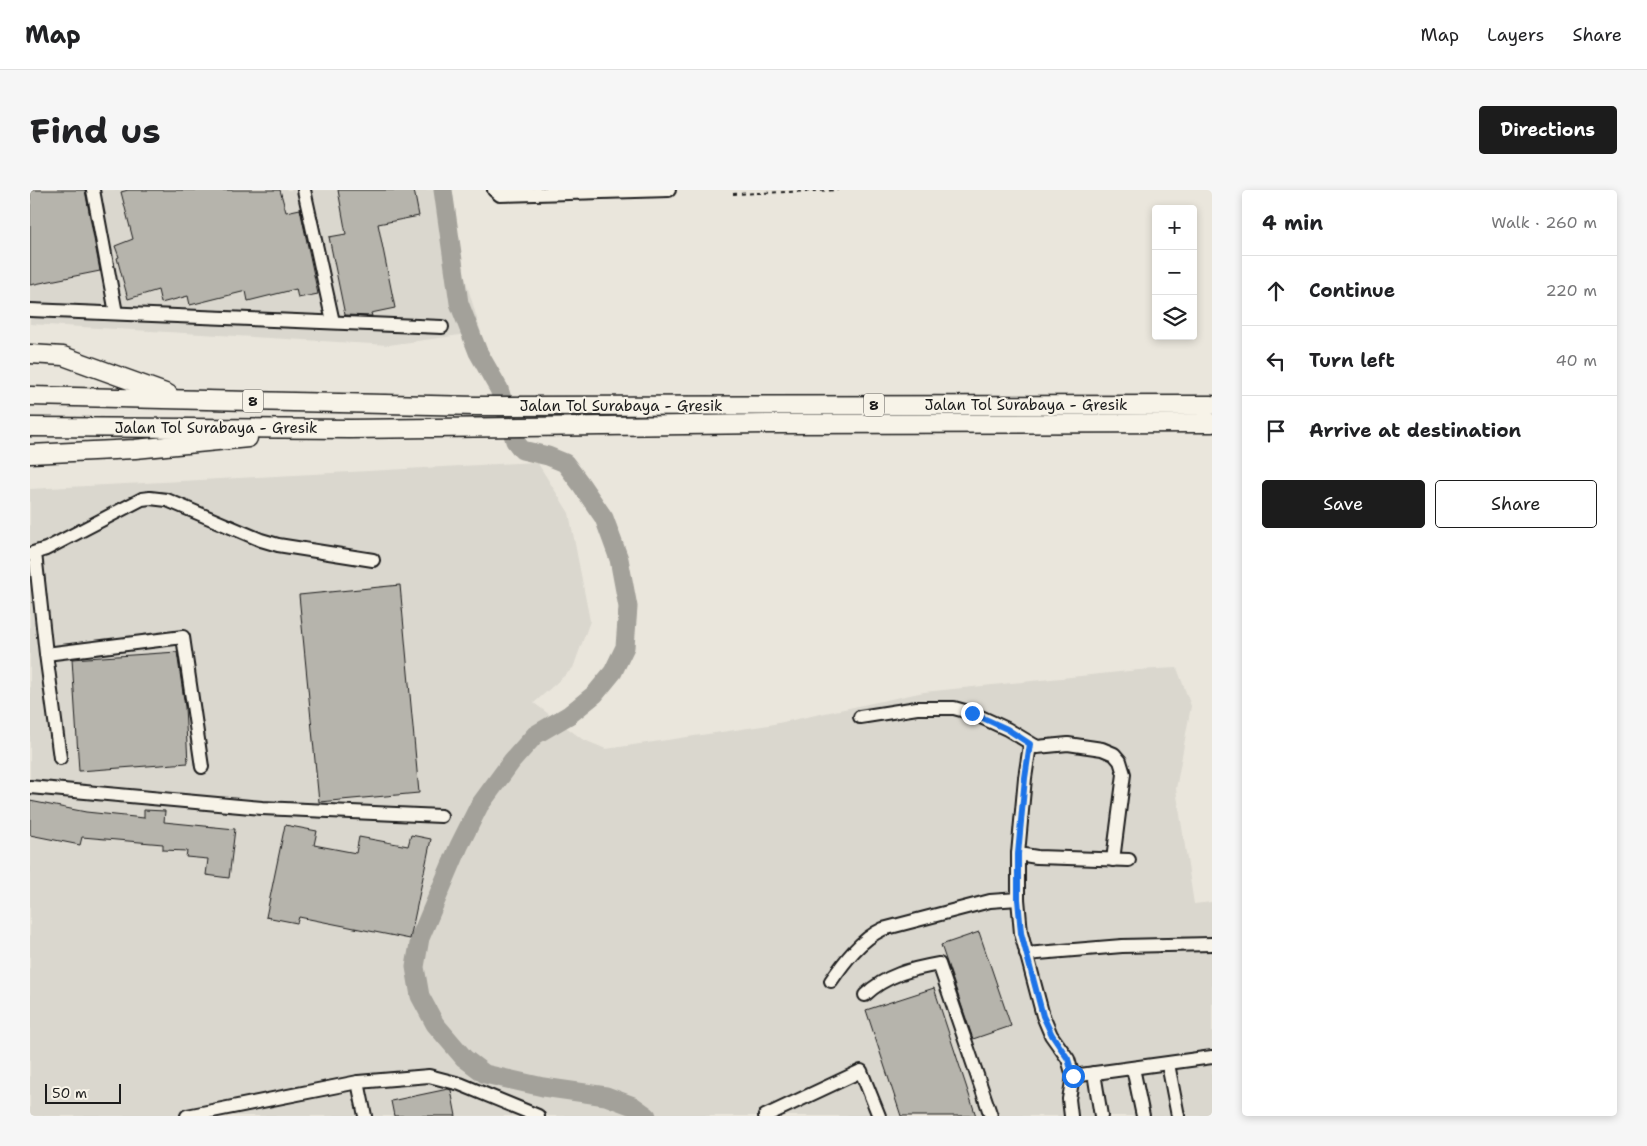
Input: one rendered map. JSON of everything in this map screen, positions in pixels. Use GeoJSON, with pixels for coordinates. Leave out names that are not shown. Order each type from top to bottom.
{"type":"FeatureCollection","features":[{"type":"Feature","properties":{"kind":"highway"},"geometry":{"type":"LineString","coordinates":[[30,354],[63,356],[180,399]]}},
{"type":"Feature","properties":{"kind":"highway","name":"Jalan Tol Surabaya - Gresik"},"geometry":{"type":"LineString","coordinates":[[30,396],[476,406],[1212,405]]}},
{"type":"Feature","properties":{"kind":"highway","name":"Jalan Tol Surabaya - Gresik"},"geometry":{"type":"LineString","coordinates":[[30,427],[350,429],[475,426],[1212,423]]}},
{"type":"Feature","properties":{"kind":"highway"},"geometry":{"type":"LineString","coordinates":[[30,454],[135,449],[350,429]]}},
{"type":"Feature","properties":{"kind":"street"},"geometry":{"type":"LineString","coordinates":[[93,190],[116,314]]}},
{"type":"Feature","properties":{"kind":"street"},"geometry":{"type":"LineString","coordinates":[[304,190],[333,322]]}},
{"type":"Feature","properties":{"kind":"street"},"geometry":{"type":"LineString","coordinates":[[494,190],[500,195],[669,190]]}},
{"type":"Feature","properties":{"kind":"street"},"geometry":{"type":"LineString","coordinates":[[30,310],[442,327]]}},
{"type":"Feature","properties":{"kind":"street"},"geometry":{"type":"LineString","coordinates":[[60,758],[46,654],[36,620],[32,553],[46,549],[142,500],[150,498],[167,500],[261,540],[278,545],[373,560]]}},
{"type":"Feature","properties":{"kind":"street"},"geometry":{"type":"LineString","coordinates":[[46,654],[183,637],[202,768]]}},
{"type":"Feature","properties":{"kind":"street"},"geometry":{"type":"LineString","coordinates":[[860,717],[917,708],[954,708],[972,713],[1007,729],[1030,744],[1041,748],[1068,744],[1102,749],[1114,754],[1120,760],[1124,774],[1113,860]]}},
{"type":"Feature","properties":{"kind":"street"},"geometry":{"type":"LineString","coordinates":[[1030,744],[1018,854],[1018,899],[1021,933],[1043,1016],[1052,1035],[1068,1059],[1073,1076],[1069,1099],[1071,1116]]}},
{"type":"Feature","properties":{"kind":"street"},"geometry":{"type":"LineString","coordinates":[[30,787],[262,808],[441,816]]}},
{"type":"Feature","properties":{"kind":"street"},"geometry":{"type":"LineString","coordinates":[[1018,854],[1037,857],[1129,860]]}},
{"type":"Feature","properties":{"kind":"street"},"geometry":{"type":"LineString","coordinates":[[831,981],[859,946],[870,936],[882,929],[990,902],[1018,899]]}},
{"type":"Feature","properties":{"kind":"street"},"geometry":{"type":"LineString","coordinates":[[1026,954],[1122,946],[1212,944]]}},
{"type":"Feature","properties":{"kind":"street"},"geometry":{"type":"LineString","coordinates":[[865,995],[872,987],[891,976],[939,964],[991,1116]]}},
{"type":"Feature","properties":{"kind":"street"},"geometry":{"type":"LineString","coordinates":[[1073,1076],[1212,1058]]}},
{"type":"Feature","properties":{"kind":"street"},"geometry":{"type":"LineString","coordinates":[[1168,1064],[1178,1116]]}},
{"type":"Feature","properties":{"kind":"street"},"geometry":{"type":"LineString","coordinates":[[1133,1068],[1143,1116]]}},
{"type":"Feature","properties":{"kind":"street"},"geometry":{"type":"LineString","coordinates":[[764,1116],[861,1072],[879,1116]]}},
{"type":"Feature","properties":{"kind":"street"},"geometry":{"type":"LineString","coordinates":[[1094,1073],[1101,1116]]}},
{"type":"Feature","properties":{"kind":"street"},"geometry":{"type":"LineString","coordinates":[[188,1116],[358,1082],[429,1076],[460,1084],[538,1116]]}},
{"type":"Feature","properties":{"kind":"street"},"geometry":{"type":"LineString","coordinates":[[358,1082],[365,1116]]}},
{"type":"Feature","properties":{"kind":"path"},"geometry":{"type":"LineString","coordinates":[[733,194],[839,190]]}},
{"type":"Feature","properties":{"kind":"shaded area"},"geometry":{"type":"Polygon","coordinates":[[[30,190],[439,190],[481,332],[389,345],[30,324],[30,190]]]}},
{"type":"Feature","properties":{"kind":"shaded area"},"geometry":{"type":"Polygon","coordinates":[[[537,462],[569,513],[590,621],[573,668],[534,703],[582,739],[606,749],[769,725],[924,692],[1139,670],[1177,668],[1191,706],[1176,789],[1194,904],[1212,902],[1212,1116],[30,1116],[30,489],[537,462]]]}},
{"type":"Feature","properties":{"kind":"building"},"geometry":{"type":"Polygon","coordinates":[[[30,190],[85,190],[100,271],[30,285],[30,190]]]}},
{"type":"Feature","properties":{"kind":"building"},"geometry":{"type":"Polygon","coordinates":[[[128,190],[280,190],[286,212],[300,209],[318,294],[298,298],[296,289],[248,301],[246,291],[190,305],[188,296],[161,303],[158,290],[128,299],[115,246],[133,239],[121,192],[128,190]]]}},
{"type":"Feature","properties":{"kind":"building"},"geometry":{"type":"Polygon","coordinates":[[[338,190],[414,190],[419,216],[378,224],[395,308],[371,313],[372,316],[345,315],[329,237],[346,234],[338,190]]]}},
{"type":"Feature","properties":{"kind":"building"},"geometry":{"type":"Polygon","coordinates":[[[400,585],[419,793],[319,802],[299,595],[400,585]]]}},
{"type":"Feature","properties":{"kind":"building"},"geometry":{"type":"Polygon","coordinates":[[[177,652],[185,707],[188,763],[79,771],[72,659],[177,652]]]}},
{"type":"Feature","properties":{"kind":"building"},"geometry":{"type":"Polygon","coordinates":[[[30,801],[86,812],[144,818],[144,810],[165,811],[164,822],[235,829],[229,878],[206,875],[208,859],[186,857],[187,851],[163,850],[163,844],[82,837],[80,845],[30,835],[30,801]]]}},
{"type":"Feature","properties":{"kind":"building"},"geometry":{"type":"Polygon","coordinates":[[[285,825],[317,831],[314,845],[356,853],[359,837],[408,846],[411,835],[431,839],[410,939],[299,917],[297,923],[266,917],[285,825]]]}},
{"type":"Feature","properties":{"kind":"building"},"geometry":{"type":"Polygon","coordinates":[[[979,932],[1011,1026],[973,1039],[941,945],[979,932]]]}},
{"type":"Feature","properties":{"kind":"building"},"geometry":{"type":"Polygon","coordinates":[[[934,988],[976,1116],[901,1116],[866,1010],[934,988]]]}},
{"type":"Feature","properties":{"kind":"building"},"geometry":{"type":"Polygon","coordinates":[[[448,1089],[451,1090],[456,1116],[394,1116],[391,1101],[448,1089]]]}},
{"type":"Feature","properties":{"kind":"waterway"},"geometry":{"type":"LineString","coordinates":[[443,190],[459,303],[478,352],[499,389],[515,441],[522,450],[548,456],[565,463],[604,518],[619,559],[628,607],[625,647],[613,672],[595,694],[569,715],[535,735],[512,761],[479,806],[459,846],[420,938],[415,967],[420,996],[435,1024],[464,1058],[485,1074],[543,1087],[606,1096],[633,1106],[647,1116]]}},
{"type":"Feature","properties":{"kind":"route"},"geometry":{"type":"LineString","coordinates":[[972,713],[1007,729],[1030,744],[1018,854],[1018,899],[1021,933],[1043,1016],[1052,1035],[1068,1059],[1073,1076]]}}]}
